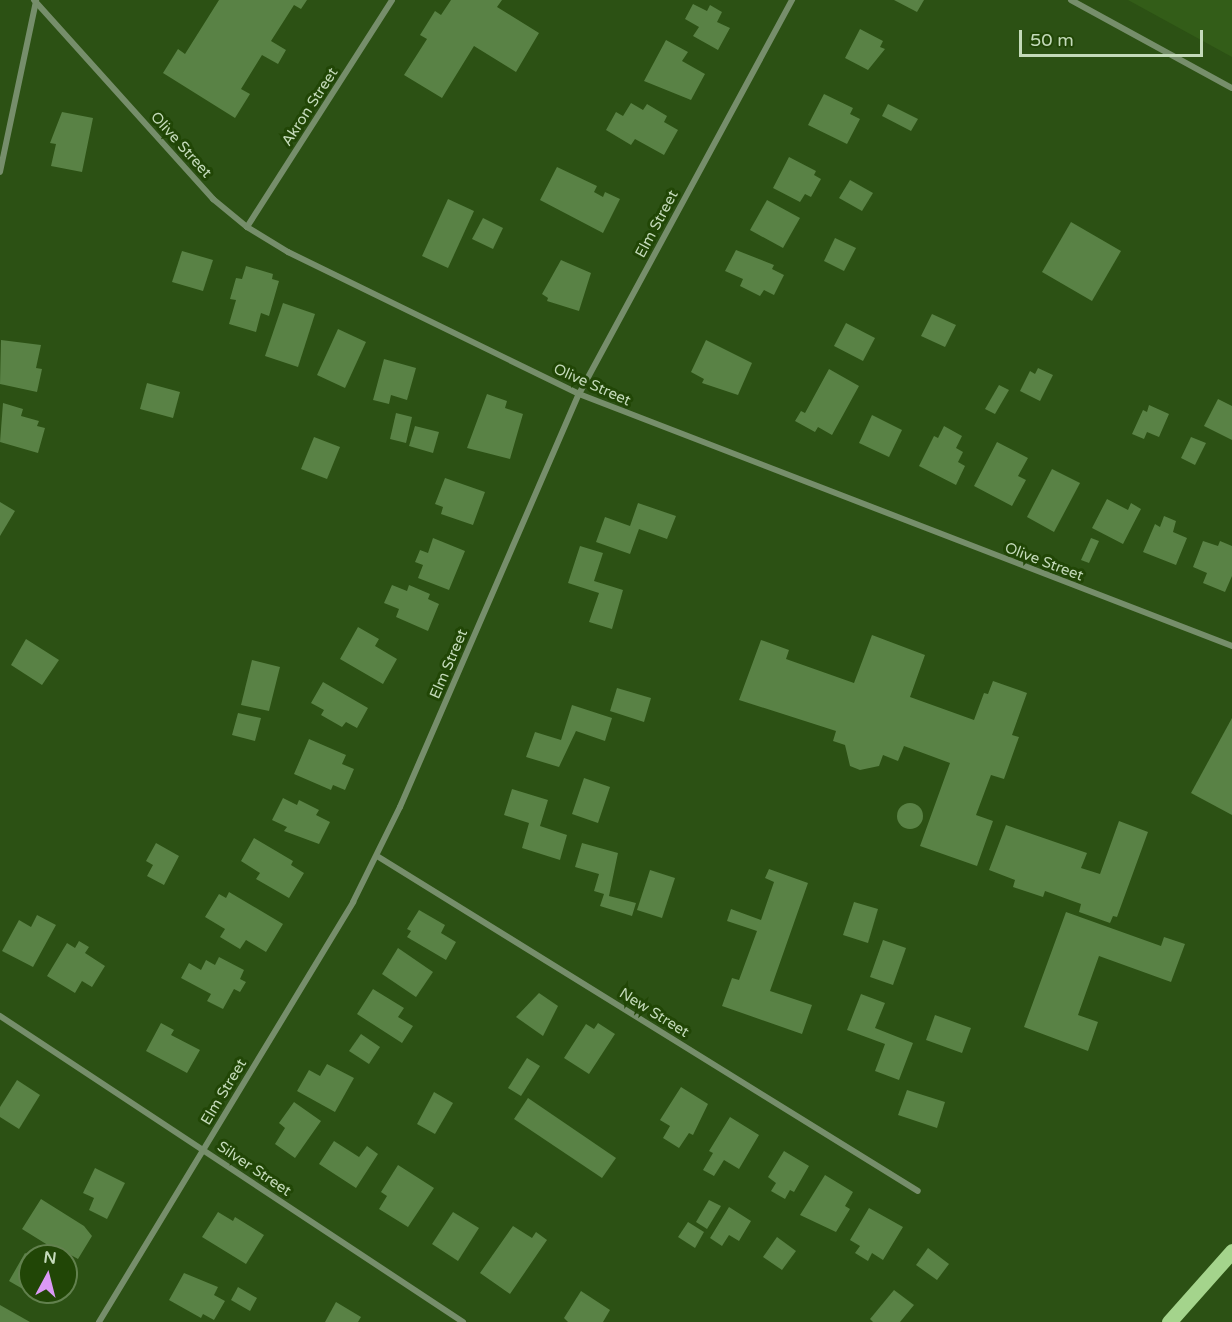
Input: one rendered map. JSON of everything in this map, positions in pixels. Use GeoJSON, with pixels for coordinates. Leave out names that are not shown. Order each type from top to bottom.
{"type":"FeatureCollection","features":[{"type":"Feature","properties":{"kind":"main road"},"geometry":{"type":"LineString","coordinates":[[1169,1322],[1232,1251]]}},
{"type":"Feature","properties":{"kind":"street","name":"Akron Street"},"geometry":{"type":"LineString","coordinates":[[247,227],[392,0]]}},
{"type":"Feature","properties":{"kind":"street","name":"Elm Street"},"geometry":{"type":"LineString","coordinates":[[99,1322],[204,1150],[377,856],[579,394],[792,0]]}},
{"type":"Feature","properties":{"kind":"street"},"geometry":{"type":"LineString","coordinates":[[1071,0],[1232,88]]}},
{"type":"Feature","properties":{"kind":"street","name":"Olive Street"},"geometry":{"type":"LineString","coordinates":[[35,1],[213,199],[247,227],[288,252],[579,394],[1232,646]]}},
{"type":"Feature","properties":{"kind":"street"},"geometry":{"type":"LineString","coordinates":[[0,171],[35,1]]}},
{"type":"Feature","properties":{"kind":"street","name":"New Street"},"geometry":{"type":"LineString","coordinates":[[377,856],[918,1191]]}},
{"type":"Feature","properties":{"kind":"street","name":"Silver Street"},"geometry":{"type":"LineString","coordinates":[[0,1017],[463,1322]]}},
{"type":"Feature","properties":{"kind":"shaded area"},"geometry":{"type":"Polygon","coordinates":[[[1128,0],[1232,0],[1232,57],[1128,0]]]}},
{"type":"Feature","properties":{"kind":"building"},"geometry":{"type":"Polygon","coordinates":[[[219,0],[307,0],[301,9],[294,5],[271,41],[286,50],[278,64],[262,55],[241,89],[250,94],[235,118],[163,73],[178,49],[185,54],[219,0]]]}},
{"type":"Feature","properties":{"kind":"building"},"geometry":{"type":"Polygon","coordinates":[[[451,0],[502,0],[497,7],[539,33],[516,72],[474,46],[442,98],[404,75],[427,39],[420,35],[435,11],[441,15],[451,0]]]}},
{"type":"Feature","properties":{"kind":"building"},"geometry":{"type":"Polygon","coordinates":[[[894,0],[924,0],[917,12],[894,0]]]}},
{"type":"Feature","properties":{"kind":"building"},"geometry":{"type":"Polygon","coordinates":[[[693,4],[707,11],[710,5],[722,12],[717,22],[730,28],[718,50],[693,36],[699,27],[685,19],[693,4]]]}},
{"type":"Feature","properties":{"kind":"building"},"geometry":{"type":"Polygon","coordinates":[[[860,29],[883,41],[880,47],[885,49],[868,70],[845,58],[860,29]]]}},
{"type":"Feature","properties":{"kind":"building"},"geometry":{"type":"Polygon","coordinates":[[[666,40],[688,52],[682,61],[705,74],[691,100],[644,81],[666,40]]]}},
{"type":"Feature","properties":{"kind":"building"},"geometry":{"type":"Polygon","coordinates":[[[824,94],[853,108],[850,114],[860,119],[847,144],[808,125],[824,94]]]}},
{"type":"Feature","properties":{"kind":"building"},"geometry":{"type":"Polygon","coordinates":[[[631,103],[643,110],[647,104],[667,116],[664,122],[678,130],[664,155],[635,139],[631,145],[606,130],[616,112],[623,116],[631,103]]]}},
{"type":"Feature","properties":{"kind":"building"},"geometry":{"type":"Polygon","coordinates":[[[888,104],[918,119],[911,131],[882,116],[888,104]]]}},
{"type":"Feature","properties":{"kind":"building"},"geometry":{"type":"Polygon","coordinates":[[[62,112],[93,118],[82,172],[51,166],[56,144],[50,143],[62,112]]]}},
{"type":"Feature","properties":{"kind":"building"},"geometry":{"type":"Polygon","coordinates":[[[789,157],[816,171],[814,175],[821,179],[811,197],[805,194],[800,202],[773,188],[789,157]]]}},
{"type":"Feature","properties":{"kind":"building"},"geometry":{"type":"Polygon","coordinates":[[[557,167],[597,186],[594,192],[603,197],[605,192],[620,199],[603,233],[540,200],[557,167]]]}},
{"type":"Feature","properties":{"kind":"building"},"geometry":{"type":"Polygon","coordinates":[[[850,180],[873,193],[862,211],[839,198],[850,180]]]}},
{"type":"Feature","properties":{"kind":"building"},"geometry":{"type":"Polygon","coordinates":[[[448,199],[474,211],[448,268],[422,256],[448,199]]]}},
{"type":"Feature","properties":{"kind":"building"},"geometry":{"type":"Polygon","coordinates":[[[767,200],[800,218],[783,248],[750,230],[767,200]]]}},
{"type":"Feature","properties":{"kind":"building"},"geometry":{"type":"Polygon","coordinates":[[[483,218],[503,228],[493,249],[472,239],[483,218]]]}},
{"type":"Feature","properties":{"kind":"building"},"geometry":{"type":"Polygon","coordinates":[[[1071,222],[1121,251],[1092,301],[1042,272],[1071,222]]]}},
{"type":"Feature","properties":{"kind":"building"},"geometry":{"type":"Polygon","coordinates":[[[835,238],[856,248],[844,271],[824,261],[835,238]]]}},
{"type":"Feature","properties":{"kind":"building"},"geometry":{"type":"Polygon","coordinates":[[[736,250],[774,265],[772,269],[784,275],[774,295],[764,290],[760,296],[740,286],[743,279],[725,271],[736,250]]]}},
{"type":"Feature","properties":{"kind":"building"},"geometry":{"type":"Polygon","coordinates":[[[182,251],[213,260],[203,291],[172,282],[182,251]]]}},
{"type":"Feature","properties":{"kind":"building"},"geometry":{"type":"Polygon","coordinates":[[[561,260],[591,273],[579,311],[547,301],[548,298],[542,294],[561,260]]]}},
{"type":"Feature","properties":{"kind":"building"},"geometry":{"type":"Polygon","coordinates":[[[246,266],[273,274],[272,279],[279,281],[269,316],[261,313],[256,332],[229,324],[236,300],[230,299],[236,278],[242,279],[246,266]]]}},
{"type":"Feature","properties":{"kind":"building"},"geometry":{"type":"Polygon","coordinates":[[[283,303],[315,314],[298,367],[265,356],[283,303]]]}},
{"type":"Feature","properties":{"kind":"building"},"geometry":{"type":"Polygon","coordinates":[[[932,314],[956,325],[945,347],[921,336],[932,314]]]}},
{"type":"Feature","properties":{"kind":"building"},"geometry":{"type":"Polygon","coordinates":[[[846,323],[875,338],[863,361],[834,346],[846,323]]]}},
{"type":"Feature","properties":{"kind":"building"},"geometry":{"type":"Polygon","coordinates":[[[338,329],[366,342],[345,388],[317,375],[338,329]]]}},
{"type":"Feature","properties":{"kind":"building"},"geometry":{"type":"Polygon","coordinates":[[[1,340],[41,345],[36,368],[42,369],[37,392],[0,384],[1,340]]]}},
{"type":"Feature","properties":{"kind":"building"},"geometry":{"type":"Polygon","coordinates":[[[706,340],[752,363],[738,395],[702,383],[704,379],[691,372],[706,340]]]}},
{"type":"Feature","properties":{"kind":"building"},"geometry":{"type":"Polygon","coordinates":[[[384,359],[416,368],[407,400],[391,395],[389,404],[373,400],[384,359]]]}},
{"type":"Feature","properties":{"kind":"building"},"geometry":{"type":"Polygon","coordinates":[[[1038,368],[1053,375],[1040,401],[1020,391],[1030,371],[1035,374],[1038,368]]]}},
{"type":"Feature","properties":{"kind":"building"},"geometry":{"type":"Polygon","coordinates":[[[829,369],[859,386],[832,435],[818,427],[815,432],[795,421],[801,411],[805,413],[829,369]]]}},
{"type":"Feature","properties":{"kind":"building"},"geometry":{"type":"Polygon","coordinates":[[[147,383],[180,392],[173,418],[140,409],[147,383]]]}},
{"type":"Feature","properties":{"kind":"building"},"geometry":{"type":"Polygon","coordinates":[[[999,385],[1009,390],[995,414],[985,409],[999,385]]]}},
{"type":"Feature","properties":{"kind":"building"},"geometry":{"type":"Polygon","coordinates":[[[487,394],[507,401],[505,408],[523,414],[510,459],[467,448],[487,394]]]}},
{"type":"Feature","properties":{"kind":"building"},"geometry":{"type":"Polygon","coordinates":[[[1218,399],[1232,406],[1232,440],[1204,426],[1218,399]]]}},
{"type":"Feature","properties":{"kind":"building"},"geometry":{"type":"Polygon","coordinates":[[[3,403],[23,409],[21,416],[39,421],[37,426],[45,428],[38,453],[0,442],[3,403]]]}},
{"type":"Feature","properties":{"kind":"building"},"geometry":{"type":"Polygon","coordinates":[[[1149,405],[1169,414],[1159,437],[1147,432],[1144,439],[1132,434],[1143,410],[1147,412],[1149,405]]]}},
{"type":"Feature","properties":{"kind":"building"},"geometry":{"type":"Polygon","coordinates":[[[396,413],[412,417],[406,443],[390,439],[396,413]]]}},
{"type":"Feature","properties":{"kind":"building"},"geometry":{"type":"Polygon","coordinates":[[[872,415],[902,430],[889,457],[859,443],[872,415]]]}},
{"type":"Feature","properties":{"kind":"building"},"geometry":{"type":"Polygon","coordinates":[[[415,426],[439,432],[433,453],[409,446],[415,426]]]}},
{"type":"Feature","properties":{"kind":"building"},"geometry":{"type":"Polygon","coordinates":[[[944,426],[962,436],[956,448],[963,452],[958,462],[965,466],[956,485],[919,466],[934,436],[938,438],[944,426]]]}},
{"type":"Feature","properties":{"kind":"building"},"geometry":{"type":"Polygon","coordinates":[[[314,437],[340,447],[327,479],[301,469],[314,437]]]}},
{"type":"Feature","properties":{"kind":"building"},"geometry":{"type":"Polygon","coordinates":[[[1191,437],[1206,443],[1195,465],[1181,458],[1191,437]]]}},
{"type":"Feature","properties":{"kind":"building"},"geometry":{"type":"Polygon","coordinates":[[[997,442],[1028,458],[1018,476],[1026,480],[1012,506],[974,486],[997,442]]]}},
{"type":"Feature","properties":{"kind":"building"},"geometry":{"type":"Polygon","coordinates":[[[1052,469],[1080,483],[1054,532],[1027,517],[1052,469]]]}},
{"type":"Feature","properties":{"kind":"building"},"geometry":{"type":"Polygon","coordinates":[[[445,478],[485,492],[473,525],[441,514],[443,507],[435,504],[445,478]]]}},
{"type":"Feature","properties":{"kind":"building"},"geometry":{"type":"Polygon","coordinates":[[[1107,499],[1128,510],[1131,503],[1141,509],[1123,544],[1092,528],[1107,499]]]}},
{"type":"Feature","properties":{"kind":"building"},"geometry":{"type":"Polygon","coordinates":[[[0,502],[15,511],[0,536],[0,502]]]}},
{"type":"Feature","properties":{"kind":"building"},"geometry":{"type":"Polygon","coordinates":[[[638,503],[676,516],[667,539],[639,529],[630,554],[596,542],[605,517],[630,526],[638,503]]]}},
{"type":"Feature","properties":{"kind":"building"},"geometry":{"type":"Polygon","coordinates":[[[1164,516],[1176,521],[1173,532],[1187,538],[1176,565],[1143,552],[1155,524],[1160,527],[1164,516]]]}},
{"type":"Feature","properties":{"kind":"building"},"geometry":{"type":"Polygon","coordinates":[[[433,538],[465,551],[449,590],[418,578],[423,565],[415,562],[420,550],[428,553],[433,538]]]}},
{"type":"Feature","properties":{"kind":"building"},"geometry":{"type":"Polygon","coordinates":[[[1091,538],[1099,541],[1089,563],[1081,560],[1091,538]]]}},
{"type":"Feature","properties":{"kind":"building"},"geometry":{"type":"Polygon","coordinates":[[[1203,541],[1218,546],[1220,541],[1232,546],[1232,576],[1225,592],[1203,583],[1207,573],[1193,567],[1203,541]]]}},
{"type":"Feature","properties":{"kind":"building"},"geometry":{"type":"Polygon","coordinates":[[[580,546],[603,553],[594,581],[623,590],[612,629],[589,622],[599,593],[568,583],[580,546]]]}},
{"type":"Feature","properties":{"kind":"building"},"geometry":{"type":"Polygon","coordinates":[[[392,585],[407,591],[409,585],[430,594],[428,599],[439,604],[428,631],[396,617],[399,609],[384,603],[392,585]]]}},
{"type":"Feature","properties":{"kind":"building"},"geometry":{"type":"Polygon","coordinates":[[[358,627],[379,639],[375,646],[397,659],[383,684],[340,659],[358,627]]]}},
{"type":"Feature","properties":{"kind":"building"},"geometry":{"type":"Polygon","coordinates":[[[872,635],[925,655],[910,697],[974,720],[984,693],[988,694],[993,681],[1027,693],[1012,735],[1019,737],[1004,779],[991,775],[976,815],[993,821],[977,866],[920,846],[950,763],[904,746],[898,761],[883,755],[879,766],[860,770],[850,766],[845,745],[833,741],[836,731],[739,700],[761,640],[789,650],[786,659],[854,683],[872,635]]]}},
{"type":"Feature","properties":{"kind":"building"},"geometry":{"type":"Polygon","coordinates":[[[26,639],[59,660],[42,685],[11,665],[26,639]]]}},
{"type":"Feature","properties":{"kind":"building"},"geometry":{"type":"Polygon","coordinates":[[[252,660],[280,667],[269,711],[241,705],[252,660]]]}},
{"type":"Feature","properties":{"kind":"building"},"geometry":{"type":"Polygon","coordinates":[[[323,682],[368,708],[357,728],[346,722],[342,727],[321,715],[324,710],[311,703],[323,682]]]}},
{"type":"Feature","properties":{"kind":"building"},"geometry":{"type":"Polygon","coordinates":[[[617,688],[651,698],[644,722],[610,711],[617,688]]]}},
{"type":"Feature","properties":{"kind":"building"},"geometry":{"type":"Polygon","coordinates":[[[572,705],[612,718],[605,741],[576,731],[559,767],[526,757],[535,732],[561,740],[572,705]]]}},
{"type":"Feature","properties":{"kind":"building"},"geometry":{"type":"Polygon","coordinates":[[[238,713],[261,718],[255,741],[232,735],[238,713]]]}},
{"type":"Feature","properties":{"kind":"building"},"geometry":{"type":"Polygon","coordinates":[[[1232,718],[1232,815],[1191,793],[1232,718]]]}},
{"type":"Feature","properties":{"kind":"building"},"geometry":{"type":"Polygon","coordinates":[[[309,739],[346,755],[342,764],[354,769],[345,790],[333,785],[331,790],[294,774],[309,739]]]}},
{"type":"Feature","properties":{"kind":"building"},"geometry":{"type":"Polygon","coordinates":[[[584,778],[610,787],[598,823],[572,814],[584,778]]]}},
{"type":"Feature","properties":{"kind":"building"},"geometry":{"type":"Polygon","coordinates":[[[512,789],[548,800],[540,826],[567,835],[560,860],[522,848],[529,823],[504,815],[512,789]]]}},
{"type":"Feature","properties":{"kind":"building"},"geometry":{"type":"Polygon","coordinates":[[[283,798],[297,805],[299,800],[319,810],[316,815],[330,822],[319,844],[284,831],[287,827],[272,820],[283,798]]]}},
{"type":"Feature","properties":{"kind":"building"},"geometry":{"type":"Polygon","coordinates":[[[910,803],[919,807],[923,816],[919,825],[910,829],[901,825],[897,816],[901,807],[910,803]]]}},
{"type":"Feature","properties":{"kind":"building"},"geometry":{"type":"Polygon","coordinates":[[[1119,821],[1148,832],[1117,917],[1113,916],[1110,923],[1079,912],[1081,904],[1045,891],[1043,897],[1013,887],[1015,880],[989,870],[1006,825],[1087,853],[1081,868],[1100,874],[1119,821]]]}},
{"type":"Feature","properties":{"kind":"building"},"geometry":{"type":"Polygon","coordinates":[[[254,838],[293,861],[291,865],[304,873],[289,898],[256,879],[260,873],[241,861],[254,838]]]}},
{"type":"Feature","properties":{"kind":"building"},"geometry":{"type":"Polygon","coordinates":[[[156,843],[179,856],[164,885],[147,876],[153,865],[146,861],[156,843]]]}},
{"type":"Feature","properties":{"kind":"building"},"geometry":{"type":"Polygon","coordinates":[[[582,843],[618,853],[609,896],[636,903],[632,916],[600,906],[604,894],[594,891],[599,874],[575,867],[582,843]]]}},
{"type":"Feature","properties":{"kind":"building"},"geometry":{"type":"Polygon","coordinates":[[[769,869],[808,883],[770,991],[812,1005],[802,1034],[722,1006],[732,978],[739,980],[757,931],[727,921],[731,909],[761,920],[774,882],[765,878],[769,869]]]}},
{"type":"Feature","properties":{"kind":"building"},"geometry":{"type":"Polygon","coordinates":[[[650,870],[675,878],[662,918],[637,910],[650,870]]]}},
{"type":"Feature","properties":{"kind":"building"},"geometry":{"type":"Polygon","coordinates":[[[229,892],[283,924],[266,952],[246,940],[240,949],[220,937],[225,929],[205,917],[219,894],[226,898],[229,892]]]}},
{"type":"Feature","properties":{"kind":"building"},"geometry":{"type":"Polygon","coordinates":[[[854,902],[878,909],[868,943],[843,935],[854,902]]]}},
{"type":"Feature","properties":{"kind":"building"},"geometry":{"type":"Polygon","coordinates":[[[419,910],[445,925],[441,933],[456,942],[446,960],[407,937],[411,931],[407,929],[419,910]]]}},
{"type":"Feature","properties":{"kind":"building"},"geometry":{"type":"Polygon","coordinates":[[[1066,912],[1161,946],[1164,937],[1185,944],[1171,982],[1099,956],[1078,1015],[1098,1022],[1088,1051],[1024,1027],[1066,912]]]}},
{"type":"Feature","properties":{"kind":"building"},"geometry":{"type":"Polygon","coordinates":[[[37,915],[56,925],[33,967],[2,951],[19,920],[31,927],[37,915]]]}},
{"type":"Feature","properties":{"kind":"building"},"geometry":{"type":"Polygon","coordinates":[[[883,940],[906,948],[893,985],[870,977],[883,940]]]}},
{"type":"Feature","properties":{"kind":"building"},"geometry":{"type":"Polygon","coordinates":[[[79,941],[89,947],[85,953],[105,966],[92,987],[82,981],[75,993],[47,976],[67,943],[75,948],[79,941]]]}},
{"type":"Feature","properties":{"kind":"building"},"geometry":{"type":"Polygon","coordinates":[[[398,948],[433,972],[416,997],[382,974],[398,948]]]}},
{"type":"Feature","properties":{"kind":"building"},"geometry":{"type":"Polygon","coordinates":[[[219,957],[244,970],[240,979],[246,982],[240,992],[234,989],[223,1009],[207,1001],[211,994],[181,978],[189,963],[201,970],[206,960],[215,965],[219,957]]]}},
{"type":"Feature","properties":{"kind":"building"},"geometry":{"type":"Polygon","coordinates":[[[373,989],[404,1008],[398,1017],[413,1026],[402,1043],[357,1014],[373,989]]]}},
{"type":"Feature","properties":{"kind":"building"},"geometry":{"type":"Polygon","coordinates":[[[539,993],[558,1006],[543,1036],[516,1017],[539,993]]]}},
{"type":"Feature","properties":{"kind":"building"},"geometry":{"type":"Polygon","coordinates":[[[861,994],[885,1003],[875,1028],[913,1043],[899,1080],[875,1071],[885,1044],[847,1030],[861,994]]]}},
{"type":"Feature","properties":{"kind":"building"},"geometry":{"type":"Polygon","coordinates":[[[935,1015],[971,1028],[962,1053],[926,1040],[935,1015]]]}},
{"type":"Feature","properties":{"kind":"building"},"geometry":{"type":"Polygon","coordinates":[[[161,1023],[174,1030],[171,1035],[200,1050],[187,1073],[146,1051],[161,1023]]]}},
{"type":"Feature","properties":{"kind":"building"},"geometry":{"type":"Polygon","coordinates":[[[598,1023],[615,1034],[589,1074],[564,1058],[586,1024],[594,1029],[598,1023]]]}},
{"type":"Feature","properties":{"kind":"building"},"geometry":{"type":"Polygon","coordinates":[[[361,1034],[380,1047],[369,1064],[349,1051],[361,1034]]]}},
{"type":"Feature","properties":{"kind":"building"},"geometry":{"type":"Polygon","coordinates":[[[527,1058],[540,1066],[521,1096],[508,1088],[527,1058]]]}},
{"type":"Feature","properties":{"kind":"building"},"geometry":{"type":"Polygon","coordinates":[[[327,1064],[354,1078],[335,1112],[297,1091],[309,1070],[320,1076],[327,1064]]]}},
{"type":"Feature","properties":{"kind":"building"},"geometry":{"type":"Polygon","coordinates":[[[17,1080],[40,1095],[19,1129],[0,1117],[0,1107],[17,1080]]]}},
{"type":"Feature","properties":{"kind":"building"},"geometry":{"type":"Polygon","coordinates":[[[681,1087],[708,1104],[693,1135],[689,1133],[679,1148],[663,1138],[670,1126],[660,1120],[681,1087]]]}},
{"type":"Feature","properties":{"kind":"building"},"geometry":{"type":"Polygon","coordinates":[[[907,1090],[945,1102],[937,1128],[898,1115],[907,1090]]]}},
{"type":"Feature","properties":{"kind":"building"},"geometry":{"type":"Polygon","coordinates":[[[434,1092],[453,1103],[435,1134],[417,1124],[434,1092]]]}},
{"type":"Feature","properties":{"kind":"building"},"geometry":{"type":"Polygon","coordinates":[[[528,1098],[616,1158],[602,1178],[514,1119],[528,1098]]]}},
{"type":"Feature","properties":{"kind":"building"},"geometry":{"type":"Polygon","coordinates":[[[294,1102],[321,1121],[295,1158],[275,1144],[285,1128],[279,1123],[294,1102]]]}},
{"type":"Feature","properties":{"kind":"building"},"geometry":{"type":"Polygon","coordinates":[[[730,1117],[759,1135],[739,1169],[724,1160],[714,1176],[703,1170],[713,1153],[709,1151],[730,1117]]]}},
{"type":"Feature","properties":{"kind":"building"},"geometry":{"type":"Polygon","coordinates":[[[334,1141],[359,1157],[367,1146],[378,1154],[356,1188],[319,1164],[334,1141]]]}},
{"type":"Feature","properties":{"kind":"building"},"geometry":{"type":"Polygon","coordinates":[[[784,1151],[809,1166],[794,1192],[790,1190],[785,1199],[771,1191],[776,1183],[768,1177],[784,1151]]]}},
{"type":"Feature","properties":{"kind":"building"},"geometry":{"type":"Polygon","coordinates":[[[398,1165],[434,1188],[408,1227],[379,1209],[387,1196],[381,1192],[398,1165]]]}},
{"type":"Feature","properties":{"kind":"building"},"geometry":{"type":"Polygon","coordinates":[[[95,1168],[125,1183],[107,1219],[89,1210],[94,1198],[83,1193],[95,1168]]]}},
{"type":"Feature","properties":{"kind":"building"},"geometry":{"type":"Polygon","coordinates":[[[825,1175],[853,1192],[845,1206],[850,1209],[836,1232],[800,1215],[825,1175]]]}},
{"type":"Feature","properties":{"kind":"building"},"geometry":{"type":"Polygon","coordinates":[[[41,1199],[84,1226],[92,1236],[78,1259],[78,1244],[46,1244],[22,1229],[41,1199]]]}},
{"type":"Feature","properties":{"kind":"building"},"geometry":{"type":"Polygon","coordinates":[[[709,1200],[721,1206],[707,1229],[696,1222],[709,1200]]]}},
{"type":"Feature","properties":{"kind":"building"},"geometry":{"type":"Polygon","coordinates":[[[729,1207],[751,1221],[739,1241],[729,1235],[722,1246],[710,1238],[729,1207]]]}},
{"type":"Feature","properties":{"kind":"building"},"geometry":{"type":"Polygon","coordinates":[[[869,1208],[903,1227],[883,1260],[872,1253],[868,1261],[855,1253],[860,1246],[850,1240],[869,1208]]]}},
{"type":"Feature","properties":{"kind":"building"},"geometry":{"type":"Polygon","coordinates":[[[218,1212],[233,1221],[235,1217],[264,1235],[246,1264],[202,1237],[218,1212]]]}},
{"type":"Feature","properties":{"kind":"building"},"geometry":{"type":"Polygon","coordinates":[[[453,1212],[479,1228],[458,1261],[432,1244],[453,1212]]]}},
{"type":"Feature","properties":{"kind":"building"},"geometry":{"type":"Polygon","coordinates":[[[688,1222],[704,1232],[695,1248],[678,1237],[688,1222]]]}},
{"type":"Feature","properties":{"kind":"building"},"geometry":{"type":"Polygon","coordinates":[[[513,1226],[532,1238],[536,1232],[547,1240],[510,1294],[480,1273],[513,1226]]]}},
{"type":"Feature","properties":{"kind":"building"},"geometry":{"type":"Polygon","coordinates":[[[777,1237],[796,1251],[782,1270],[763,1257],[777,1237]]]}},
{"type":"Feature","properties":{"kind":"building"},"geometry":{"type":"Polygon","coordinates":[[[928,1248],[949,1264],[937,1280],[916,1265],[928,1248]]]}},
{"type":"Feature","properties":{"kind":"building"},"geometry":{"type":"Polygon","coordinates":[[[18,1265],[18,1286],[9,1281],[18,1265]]]}},
{"type":"Feature","properties":{"kind":"building"},"geometry":{"type":"Polygon","coordinates":[[[184,1273],[218,1287],[214,1295],[225,1301],[214,1320],[203,1314],[201,1318],[169,1300],[184,1273]]]}},
{"type":"Feature","properties":{"kind":"building"},"geometry":{"type":"Polygon","coordinates":[[[238,1287],[257,1298],[250,1311],[231,1300],[238,1287]]]}},
{"type":"Feature","properties":{"kind":"building"},"geometry":{"type":"Polygon","coordinates":[[[894,1290],[914,1305],[900,1322],[873,1322],[870,1319],[894,1290]]]}},
{"type":"Feature","properties":{"kind":"building"},"geometry":{"type":"Polygon","coordinates":[[[581,1291],[610,1310],[603,1322],[568,1322],[564,1318],[581,1291]]]}},
{"type":"Feature","properties":{"kind":"building"},"geometry":{"type":"Polygon","coordinates":[[[336,1302],[361,1317],[358,1322],[325,1322],[336,1302]]]}},
{"type":"Feature","properties":{"kind":"building"},"geometry":{"type":"Polygon","coordinates":[[[0,1305],[30,1322],[0,1322],[0,1305]]]}}]}
